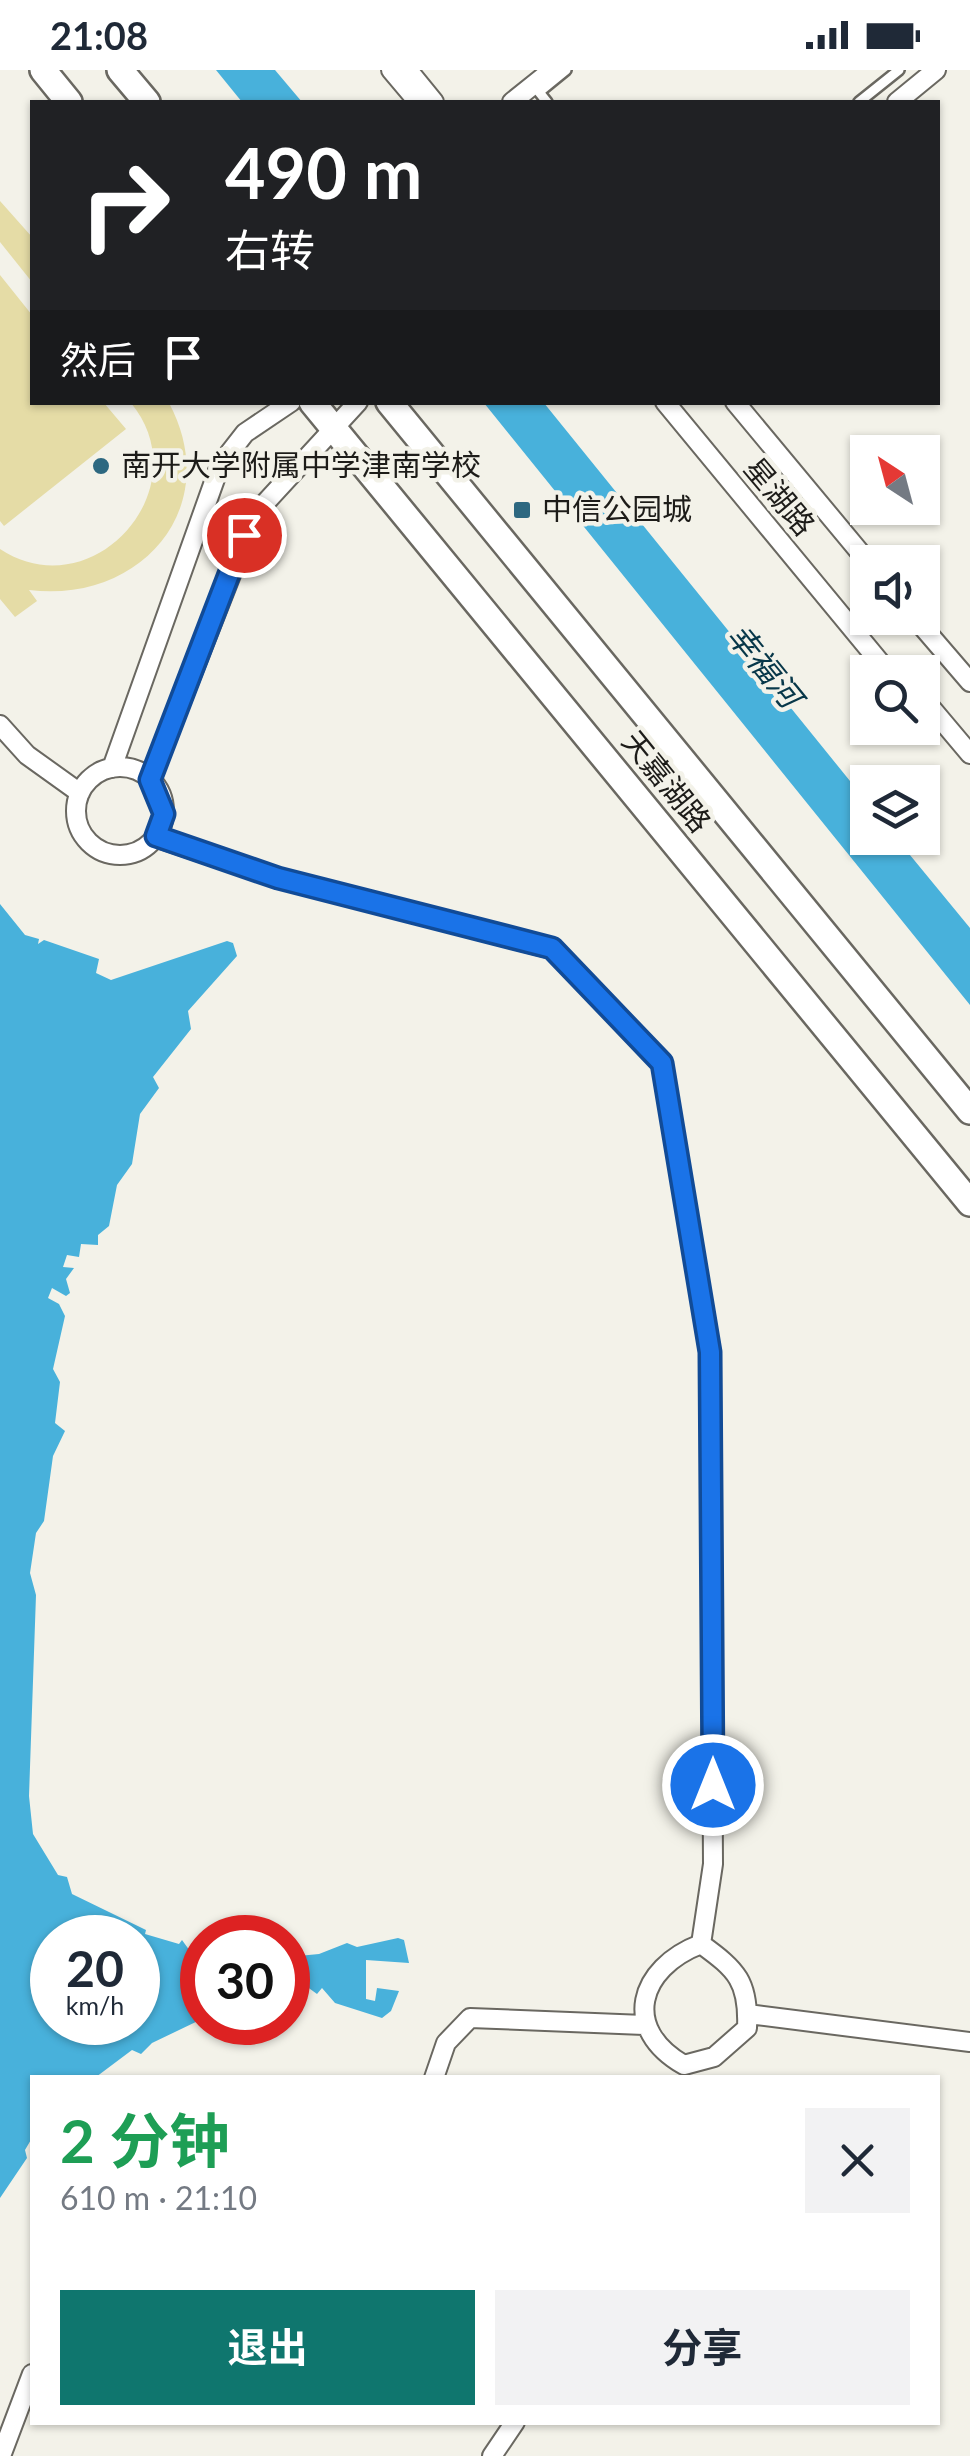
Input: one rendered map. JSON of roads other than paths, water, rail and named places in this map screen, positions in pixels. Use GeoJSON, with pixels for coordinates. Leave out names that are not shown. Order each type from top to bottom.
{"type":"FeatureCollection","features":[{"type":"Feature","properties":{"kind":"street"},"geometry":{"type":"LineString","coordinates":[[43,70],[68,100]]}},
{"type":"Feature","properties":{"kind":"street"},"geometry":{"type":"LineString","coordinates":[[120,70],[144,100]]}},
{"type":"Feature","properties":{"kind":"street"},"geometry":{"type":"LineString","coordinates":[[391,70],[416,100]]}},
{"type":"Feature","properties":{"kind":"street"},"geometry":{"type":"LineString","coordinates":[[408,70],[432,100]]}},
{"type":"Feature","properties":{"kind":"street"},"geometry":{"type":"LineString","coordinates":[[514,100],[552,70]]}},
{"type":"Feature","properties":{"kind":"street"},"geometry":{"type":"LineString","coordinates":[[899,100],[936,70]]}},
{"type":"Feature","properties":{"kind":"street"},"geometry":{"type":"LineString","coordinates":[[112,768],[220,465],[245,433],[287,405]]}},
{"type":"Feature","properties":{"kind":"street","name":"天嘉湖路"},"geometry":{"type":"LineString","coordinates":[[314,405],[970,1203]]}},
{"type":"Feature","properties":{"kind":"street"},"geometry":{"type":"LineString","coordinates":[[150,780],[254,514],[355,405]]}},
{"type":"Feature","properties":{"kind":"street","name":"天嘉湖路"},"geometry":{"type":"LineString","coordinates":[[391,405],[970,1110]]}},
{"type":"Feature","properties":{"kind":"street","name":"星湖路"},"geometry":{"type":"LineString","coordinates":[[667,405],[874,655]]}},
{"type":"Feature","properties":{"kind":"street","name":"星湖路"},"geometry":{"type":"LineString","coordinates":[[682,405],[888,655]]}},
{"type":"Feature","properties":{"kind":"street"},"geometry":{"type":"LineString","coordinates":[[737,405],[854,545]]}},
{"type":"Feature","properties":{"kind":"street"},"geometry":{"type":"LineString","coordinates":[[929,635],[970,682]]}},
{"type":"Feature","properties":{"kind":"street"},"geometry":{"type":"LineString","coordinates":[[940,718],[970,754]]}},
{"type":"Feature","properties":{"kind":"street"},"geometry":{"type":"LineString","coordinates":[[0,725],[27,755],[80,793]]}},
{"type":"Feature","properties":{"kind":"street"},"geometry":{"type":"LineString","coordinates":[[940,736],[970,772]]}},
{"type":"Feature","properties":{"kind":"street"},"geometry":{"type":"LineString","coordinates":[[112,768],[139,772],[150,780],[164,814],[156,836],[145,847],[118,855],[92,845],[77,821],[80,793],[88,781],[112,768]]}},
{"type":"Feature","properties":{"kind":"street"},"geometry":{"type":"LineString","coordinates":[[156,836],[278,878],[552,948],[662,1063],[710,1352],[713,1864],[701,1944]]}},
{"type":"Feature","properties":{"kind":"street"},"geometry":{"type":"LineString","coordinates":[[701,1944],[730,1965],[748,1995],[747,2028],[714,2058],[682,2071],[660,2051],[644,2025],[646,1996],[656,1971],[680,1952],[701,1944]]}},
{"type":"Feature","properties":{"kind":"street"},"geometry":{"type":"LineString","coordinates":[[748,2014],[970,2042]]}},
{"type":"Feature","properties":{"kind":"street"},"geometry":{"type":"LineString","coordinates":[[435,2075],[446,2043],[470,2018],[644,2025]]}},
{"type":"Feature","properties":{"kind":"street"},"geometry":{"type":"LineString","coordinates":[[1,2456],[30,2379]]}},
{"type":"Feature","properties":{"kind":"street"},"geometry":{"type":"LineString","coordinates":[[492,2456],[512,2425]]}},
{"type":"Feature","properties":{"kind":"lane"},"geometry":{"type":"LineString","coordinates":[[546,100],[540,92],[566,70]]}},
{"type":"Feature","properties":{"kind":"lane"},"geometry":{"type":"LineString","coordinates":[[861,100],[898,70]]}},
{"type":"Feature","properties":{"kind":"water"},"geometry":{"type":"Polygon","coordinates":[[[216,70],[275,70],[300,100],[240,100],[216,70]]]}},
{"type":"Feature","properties":{"kind":"water"},"geometry":{"type":"Polygon","coordinates":[[[486,405],[546,405],[850,781],[850,855],[910,855],[970,928],[970,1005],[486,405]]]}},
{"type":"Feature","properties":{"kind":"water"},"geometry":{"type":"Polygon","coordinates":[[[0,904],[25,935],[39,939],[38,944],[44,940],[99,959],[96,973],[111,980],[227,941],[233,943],[237,956],[188,1011],[191,1029],[153,1077],[159,1088],[140,1114],[132,1164],[117,1185],[109,1226],[98,1235],[98,1245],[81,1244],[79,1257],[67,1255],[63,1267],[74,1268],[66,1279],[70,1293],[66,1296],[52,1288],[48,1298],[59,1304],[65,1316],[53,1369],[60,1382],[55,1423],[65,1431],[53,1456],[44,1521],[36,1533],[30,1573],[36,1595],[29,1796],[33,1834],[58,1875],[67,1877],[72,1894],[115,1915],[30,1915],[30,2045],[150,2045],[141,2054],[132,2050],[99,2075],[30,2075],[30,2141],[25,2150],[27,2158],[0,2198],[0,904]]]}},
{"type":"Feature","properties":{"kind":"water"},"geometry":{"type":"Polygon","coordinates":[[[160,1938],[180,1943],[180,2030],[160,2039],[160,1938]]]}},
{"type":"Feature","properties":{"kind":"water"},"geometry":{"type":"Polygon","coordinates":[[[404,1940],[409,1963],[366,1960],[366,1999],[375,2001],[377,1988],[399,1991],[391,2011],[382,2018],[335,2003],[322,1988],[317,1994],[310,1989],[310,1955],[347,1943],[357,1947],[404,1940]]]}},
{"type":"Feature","properties":{"kind":"place","name":"南开大学附属中学津南学校"},"geometry":{"type":"Point","coordinates":[101,466]}},
{"type":"Feature","properties":{"kind":"place","name":"中信公园城"},"geometry":{"type":"Point","coordinates":[522,510]}},
{"type":"Feature","properties":{"kind":"water label","name":"幸福河"},"geometry":{"type":"Point","coordinates":[764,666]}}]}
